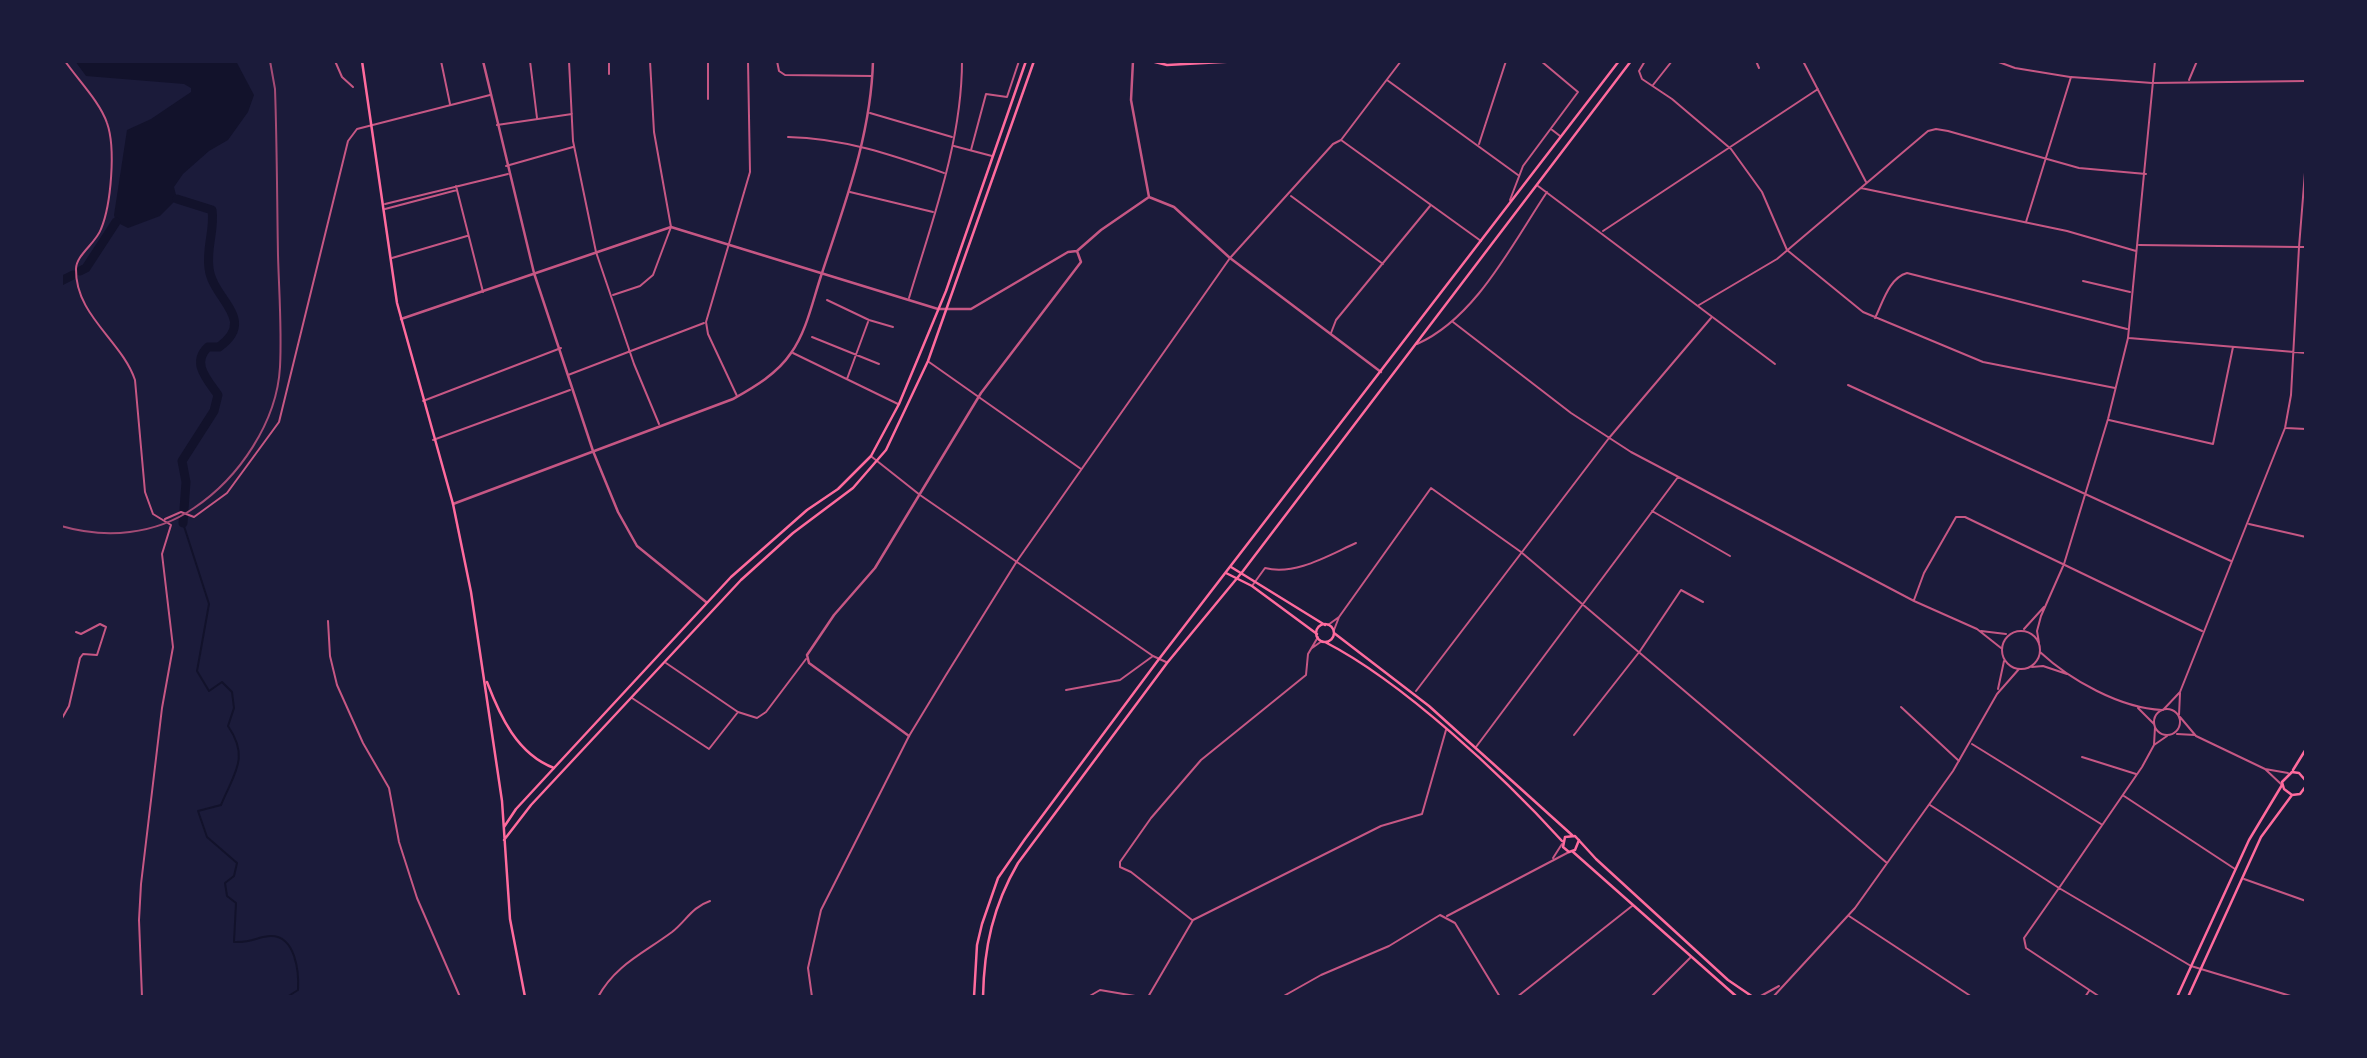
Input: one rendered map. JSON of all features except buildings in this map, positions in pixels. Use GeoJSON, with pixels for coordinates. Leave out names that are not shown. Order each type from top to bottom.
{"type":"FeatureCollection","features":[{"type":"Feature","properties":{"kind":"main road"},"geometry":{"type":"LineString","coordinates":[[362,61],[401,319],[453,504],[484,676],[503,827],[510,919],[525,997]]}},
{"type":"Feature","properties":{"kind":"main road"},"geometry":{"type":"LineString","coordinates":[[503,827],[706,602],[772,539],[838,489],[872,456],[899,404],[938,309],[1026,61]]}},
{"type":"Feature","properties":{"kind":"main road"},"geometry":{"type":"LineString","coordinates":[[504,840],[531,805],[741,580],[793,533],[853,488],[878,461],[896,432],[928,361],[1034,61]]}},
{"type":"Feature","properties":{"kind":"main road"},"geometry":{"type":"LineString","coordinates":[[1151,61],[1167,65],[1241,61]]}},
{"type":"Feature","properties":{"kind":"main road"},"geometry":{"type":"LineString","coordinates":[[974,997],[977,945],[998,878],[1159,659],[1619,61]]}},
{"type":"Feature","properties":{"kind":"main road"},"geometry":{"type":"LineString","coordinates":[[983,997],[985,949],[1005,886],[1018,863],[1167,663],[1240,574],[1631,61]]}},
{"type":"Feature","properties":{"kind":"main road"},"geometry":{"type":"LineString","coordinates":[[1231,567],[1326,625],[1429,706],[1579,840],[1728,980],[1753,997]]}},
{"type":"Feature","properties":{"kind":"main road"},"geometry":{"type":"LineString","coordinates":[[1226,573],[1252,586],[1317,636],[1361,664],[1446,730],[1571,852],[1737,997]]}},
{"type":"Feature","properties":{"kind":"main road"},"geometry":{"type":"LineString","coordinates":[[1317,636],[1318,629],[1326,625]]}},
{"type":"Feature","properties":{"kind":"main road"},"geometry":{"type":"LineString","coordinates":[[1324,641],[1331,640],[1334,632]]}},
{"type":"Feature","properties":{"kind":"main road"},"geometry":{"type":"LineString","coordinates":[[484,676],[502,720],[515,738],[554,768]]}},
{"type":"Feature","properties":{"kind":"main road"},"geometry":{"type":"LineString","coordinates":[[2177,997],[2235,869],[2282,785],[2306,749]]}},
{"type":"Feature","properties":{"kind":"main road"},"geometry":{"type":"LineString","coordinates":[[2290,772],[2299,772],[2306,781]]}},
{"type":"Feature","properties":{"kind":"main road"},"geometry":{"type":"LineString","coordinates":[[2282,785],[2292,795]]}},
{"type":"Feature","properties":{"kind":"main road"},"geometry":{"type":"LineString","coordinates":[[2188,997],[2261,837],[2292,795],[2300,794],[2306,786]]}},
{"type":"Feature","properties":{"kind":"main road"},"geometry":{"type":"LineString","coordinates":[[1562,843],[1572,835]]}},
{"type":"Feature","properties":{"kind":"main road"},"geometry":{"type":"LineString","coordinates":[[1571,852],[1579,846],[1579,840]]}},
{"type":"Feature","properties":{"kind":"street"},"geometry":{"type":"LineString","coordinates":[[65,61],[107,122],[110,141],[106,218],[100,233],[77,262],[77,277],[86,306],[105,336],[129,364],[135,380],[145,492],[153,514],[172,525],[162,546],[162,554],[173,647],[162,708],[141,884],[139,920],[142,997]]}},
{"type":"Feature","properties":{"kind":"street"},"geometry":{"type":"LineString","coordinates":[[335,61],[337,69],[353,87]]}},
{"type":"Feature","properties":{"kind":"street"},"geometry":{"type":"LineString","coordinates":[[441,61],[451,105]]}},
{"type":"Feature","properties":{"kind":"street"},"geometry":{"type":"LineString","coordinates":[[483,61],[506,166],[534,273],[593,451],[623,524],[637,546],[706,602]]}},
{"type":"Feature","properties":{"kind":"street"},"geometry":{"type":"LineString","coordinates":[[530,61],[537,120]]}},
{"type":"Feature","properties":{"kind":"street"},"geometry":{"type":"LineString","coordinates":[[569,61],[574,147],[596,252],[629,351],[660,427]]}},
{"type":"Feature","properties":{"kind":"street"},"geometry":{"type":"LineString","coordinates":[[608,74],[609,61]]}},
{"type":"Feature","properties":{"kind":"street"},"geometry":{"type":"LineString","coordinates":[[611,296],[639,286],[653,275],[671,227],[654,132],[650,61]]}},
{"type":"Feature","properties":{"kind":"street"},"geometry":{"type":"LineString","coordinates":[[708,61],[708,99]]}},
{"type":"Feature","properties":{"kind":"street"},"geometry":{"type":"LineString","coordinates":[[737,396],[708,334],[706,322],[750,172],[748,61]]}},
{"type":"Feature","properties":{"kind":"street"},"geometry":{"type":"LineString","coordinates":[[777,61],[779,71],[785,75],[873,76]]}},
{"type":"Feature","properties":{"kind":"street"},"geometry":{"type":"LineString","coordinates":[[453,504],[737,396],[759,384],[792,353],[821,274],[862,146],[870,113],[873,61]]}},
{"type":"Feature","properties":{"kind":"street"},"geometry":{"type":"LineString","coordinates":[[909,300],[953,145],[962,97],[962,61]]}},
{"type":"Feature","properties":{"kind":"street"},"geometry":{"type":"LineString","coordinates":[[971,150],[986,94],[1007,97],[1019,61]]}},
{"type":"Feature","properties":{"kind":"street"},"geometry":{"type":"LineString","coordinates":[[1133,61],[1130,86],[1133,116],[1149,197]]}},
{"type":"Feature","properties":{"kind":"street"},"geometry":{"type":"LineString","coordinates":[[812,997],[808,968],[821,910],[909,736],[1017,561],[1230,258],[1290,195],[1333,144],[1341,141],[1401,61]]}},
{"type":"Feature","properties":{"kind":"street"},"geometry":{"type":"LineString","coordinates":[[1479,145],[1506,61]]}},
{"type":"Feature","properties":{"kind":"street"},"geometry":{"type":"LineString","coordinates":[[1511,204],[1510,192],[1518,175],[1578,92],[1541,61]]}},
{"type":"Feature","properties":{"kind":"street"},"geometry":{"type":"LineString","coordinates":[[1645,61],[1638,75],[1672,99],[1731,149],[1762,192],[1787,250],[1875,319],[1983,362],[2115,388]]}},
{"type":"Feature","properties":{"kind":"street"},"geometry":{"type":"LineString","coordinates":[[1652,86],[1672,61]]}},
{"type":"Feature","properties":{"kind":"street"},"geometry":{"type":"LineString","coordinates":[[1756,61],[1759,68]]}},
{"type":"Feature","properties":{"kind":"street"},"geometry":{"type":"LineString","coordinates":[[1803,61],[1866,183]]}},
{"type":"Feature","properties":{"kind":"street"},"geometry":{"type":"LineString","coordinates":[[1996,61],[2015,68],[2071,78],[2152,83],[2306,81]]}},
{"type":"Feature","properties":{"kind":"street"},"geometry":{"type":"LineString","coordinates":[[2029,668],[2040,652],[2037,631],[2064,564],[2108,419],[2128,338],[2155,61]]}},
{"type":"Feature","properties":{"kind":"street"},"geometry":{"type":"LineString","coordinates":[[2188,82],[2197,61]]}},
{"type":"Feature","properties":{"kind":"street"},"geometry":{"type":"LineString","coordinates":[[2268,61],[2279,61]]}},
{"type":"Feature","properties":{"kind":"street"},"geometry":{"type":"LineString","coordinates":[[2026,222],[2043,160],[2071,78]]}},
{"type":"Feature","properties":{"kind":"street"},"geometry":{"type":"LineString","coordinates":[[1387,80],[1518,175]]}},
{"type":"Feature","properties":{"kind":"street"},"geometry":{"type":"LineString","coordinates":[[1602,232],[1818,89]]}},
{"type":"Feature","properties":{"kind":"street"},"geometry":{"type":"LineString","coordinates":[[165,519],[181,512],[194,517],[227,493],[279,422],[348,141],[357,129],[490,95]]}},
{"type":"Feature","properties":{"kind":"street"},"geometry":{"type":"LineString","coordinates":[[870,113],[953,137]]}},
{"type":"Feature","properties":{"kind":"street"},"geometry":{"type":"LineString","coordinates":[[497,125],[573,114]]}},
{"type":"Feature","properties":{"kind":"street"},"geometry":{"type":"LineString","coordinates":[[1551,129],[1561,137]]}},
{"type":"Feature","properties":{"kind":"street"},"geometry":{"type":"LineString","coordinates":[[1699,304],[1767,266],[1916,139],[1936,129],[2079,168],[2146,174]]}},
{"type":"Feature","properties":{"kind":"street"},"geometry":{"type":"LineString","coordinates":[[788,137],[825,138],[862,146],[945,173]]}},
{"type":"Feature","properties":{"kind":"street"},"geometry":{"type":"LineString","coordinates":[[1341,141],[1482,241]]}},
{"type":"Feature","properties":{"kind":"street"},"geometry":{"type":"LineString","coordinates":[[953,145],[993,156]]}},
{"type":"Feature","properties":{"kind":"street"},"geometry":{"type":"LineString","coordinates":[[506,166],[574,147]]}},
{"type":"Feature","properties":{"kind":"street"},"geometry":{"type":"LineString","coordinates":[[2174,733],[2180,725],[2180,692],[2285,428],[2293,354],[2306,160]]}},
{"type":"Feature","properties":{"kind":"street"},"geometry":{"type":"LineString","coordinates":[[383,204],[456,184],[508,174]]}},
{"type":"Feature","properties":{"kind":"street"},"geometry":{"type":"LineString","coordinates":[[456,184],[483,292]]}},
{"type":"Feature","properties":{"kind":"street"},"geometry":{"type":"LineString","coordinates":[[1536,184],[1699,304],[1711,318],[1775,364]]}},
{"type":"Feature","properties":{"kind":"street"},"geometry":{"type":"LineString","coordinates":[[1860,188],[2026,222],[2137,251]]}},
{"type":"Feature","properties":{"kind":"street"},"geometry":{"type":"LineString","coordinates":[[384,209],[457,190]]}},
{"type":"Feature","properties":{"kind":"street"},"geometry":{"type":"LineString","coordinates":[[849,191],[934,212]]}},
{"type":"Feature","properties":{"kind":"street"},"geometry":{"type":"LineString","coordinates":[[1416,345],[1437,335],[1453,323],[1508,251],[1547,192]]}},
{"type":"Feature","properties":{"kind":"street"},"geometry":{"type":"LineString","coordinates":[[1290,195],[1384,264]]}},
{"type":"Feature","properties":{"kind":"street"},"geometry":{"type":"LineString","coordinates":[[401,319],[671,227],[938,309],[971,309],[1068,252],[1077,251],[1149,197]]}},
{"type":"Feature","properties":{"kind":"street"},"geometry":{"type":"LineString","coordinates":[[1149,197],[1174,207],[1230,258],[1381,372]]}},
{"type":"Feature","properties":{"kind":"street"},"geometry":{"type":"LineString","coordinates":[[1331,334],[1336,320],[1431,205]]}},
{"type":"Feature","properties":{"kind":"street"},"geometry":{"type":"LineString","coordinates":[[391,258],[468,236]]}},
{"type":"Feature","properties":{"kind":"street"},"geometry":{"type":"LineString","coordinates":[[2138,245],[2306,247]]}},
{"type":"Feature","properties":{"kind":"street"},"geometry":{"type":"LineString","coordinates":[[664,662],[738,712],[752,717],[762,716],[806,659],[810,648],[834,615],[875,568],[979,397],[1081,262],[1077,251]]}},
{"type":"Feature","properties":{"kind":"street"},"geometry":{"type":"LineString","coordinates":[[1875,319],[1892,282],[1907,273],[2129,330]]}},
{"type":"Feature","properties":{"kind":"street"},"geometry":{"type":"LineString","coordinates":[[2084,281],[2132,292]]}},
{"type":"Feature","properties":{"kind":"street"},"geometry":{"type":"LineString","coordinates":[[827,300],[869,320],[893,327]]}},
{"type":"Feature","properties":{"kind":"street"},"geometry":{"type":"LineString","coordinates":[[1416,691],[1609,438],[1711,318]]}},
{"type":"Feature","properties":{"kind":"street"},"geometry":{"type":"LineString","coordinates":[[847,380],[869,320]]}},
{"type":"Feature","properties":{"kind":"street"},"geometry":{"type":"LineString","coordinates":[[568,376],[706,322]]}},
{"type":"Feature","properties":{"kind":"street"},"geometry":{"type":"LineString","coordinates":[[1453,323],[1571,413],[1609,438],[1914,601],[1976,629],[2001,648],[2004,660],[1997,694]]}},
{"type":"Feature","properties":{"kind":"street"},"geometry":{"type":"LineString","coordinates":[[812,337],[856,358],[879,364]]}},
{"type":"Feature","properties":{"kind":"street"},"geometry":{"type":"LineString","coordinates":[[2128,338],[2306,353]]}},
{"type":"Feature","properties":{"kind":"street"},"geometry":{"type":"LineString","coordinates":[[2108,419],[2213,444],[2233,347]]}},
{"type":"Feature","properties":{"kind":"street"},"geometry":{"type":"LineString","coordinates":[[423,401],[561,348]]}},
{"type":"Feature","properties":{"kind":"street"},"geometry":{"type":"LineString","coordinates":[[792,353],[899,404]]}},
{"type":"Feature","properties":{"kind":"street"},"geometry":{"type":"LineString","coordinates":[[928,361],[1081,469]]}},
{"type":"Feature","properties":{"kind":"street"},"geometry":{"type":"LineString","coordinates":[[1848,384],[2232,561]]}},
{"type":"Feature","properties":{"kind":"street"},"geometry":{"type":"LineString","coordinates":[[433,440],[572,389]]}},
{"type":"Feature","properties":{"kind":"street"},"geometry":{"type":"LineString","coordinates":[[2285,428],[2306,429]]}},
{"type":"Feature","properties":{"kind":"street"},"geometry":{"type":"LineString","coordinates":[[872,456],[919,495],[1167,663]]}},
{"type":"Feature","properties":{"kind":"street"},"geometry":{"type":"LineString","coordinates":[[1476,748],[1678,476]]}},
{"type":"Feature","properties":{"kind":"street"},"geometry":{"type":"LineString","coordinates":[[1334,632],[1339,617],[1431,488],[1521,552],[1887,863]]}},
{"type":"Feature","properties":{"kind":"street"},"geometry":{"type":"LineString","coordinates":[[1651,510],[1730,556]]}},
{"type":"Feature","properties":{"kind":"street"},"geometry":{"type":"LineString","coordinates":[[1914,601],[1924,573],[1956,517],[1965,517],[2203,631]]}},
{"type":"Feature","properties":{"kind":"street"},"geometry":{"type":"LineString","coordinates":[[2248,524],[2306,537]]}},
{"type":"Feature","properties":{"kind":"street"},"geometry":{"type":"LineString","coordinates":[[1252,586],[1265,568],[1275,570],[1307,565],[1356,543]]}},
{"type":"Feature","properties":{"kind":"street"},"geometry":{"type":"LineString","coordinates":[[1574,736],[1640,651],[1681,590],[1703,602]]}},
{"type":"Feature","properties":{"kind":"street"},"geometry":{"type":"LineString","coordinates":[[1976,629],[2010,634],[2028,626],[2047,604]]}},
{"type":"Feature","properties":{"kind":"street"},"geometry":{"type":"LineString","coordinates":[[1326,625],[1339,617]]}},
{"type":"Feature","properties":{"kind":"street"},"geometry":{"type":"LineString","coordinates":[[328,621],[330,656],[337,684],[363,743],[389,788],[400,842],[417,898],[460,997]]}},
{"type":"Feature","properties":{"kind":"street"},"geometry":{"type":"LineString","coordinates":[[61,720],[69,706],[80,659],[83,654],[97,655],[100,652],[106,627],[100,624],[81,634],[76,632]]}},
{"type":"Feature","properties":{"kind":"street"},"geometry":{"type":"LineString","coordinates":[[2020,630],[2031,633],[2039,643]]}},
{"type":"Feature","properties":{"kind":"street"},"geometry":{"type":"LineString","coordinates":[[2001,648],[2010,634]]}},
{"type":"Feature","properties":{"kind":"street"},"geometry":{"type":"LineString","coordinates":[[1193,920],[1131,872],[1120,867],[1120,862],[1151,818],[1201,760],[1306,675],[1311,648],[1317,636]]}},
{"type":"Feature","properties":{"kind":"street"},"geometry":{"type":"LineString","coordinates":[[1311,648],[1324,641]]}},
{"type":"Feature","properties":{"kind":"street"},"geometry":{"type":"LineString","coordinates":[[2040,652],[2071,676]]}},
{"type":"Feature","properties":{"kind":"street"},"geometry":{"type":"LineString","coordinates":[[1066,690],[1121,680],[1153,656]]}},
{"type":"Feature","properties":{"kind":"street"},"geometry":{"type":"LineString","coordinates":[[806,659],[909,736]]}},
{"type":"Feature","properties":{"kind":"street"},"geometry":{"type":"LineString","coordinates":[[2004,660],[2019,669],[2043,666],[2071,676],[2137,708],[2168,735]]}},
{"type":"Feature","properties":{"kind":"street"},"geometry":{"type":"LineString","coordinates":[[1773,997],[1780,986],[1823,946],[1849,915],[1960,762],[1997,694],[2019,669]]}},
{"type":"Feature","properties":{"kind":"street"},"geometry":{"type":"LineString","coordinates":[[2154,746],[2157,714],[2180,692]]}},
{"type":"Feature","properties":{"kind":"street"},"geometry":{"type":"LineString","coordinates":[[631,697],[709,749],[738,712]]}},
{"type":"Feature","properties":{"kind":"street"},"geometry":{"type":"LineString","coordinates":[[1900,707],[1960,762]]}},
{"type":"Feature","properties":{"kind":"street"},"geometry":{"type":"LineString","coordinates":[[2137,708],[2173,710],[2196,736]]}},
{"type":"Feature","properties":{"kind":"street"},"geometry":{"type":"LineString","coordinates":[[1148,997],[1193,920],[1381,826],[1422,814],[1446,730]]}},
{"type":"Feature","properties":{"kind":"street"},"geometry":{"type":"LineString","coordinates":[[2100,997],[2028,950],[2024,938],[2123,796],[2154,746],[2174,733],[2196,736],[2264,769],[2282,785]]}},
{"type":"Feature","properties":{"kind":"street"},"geometry":{"type":"LineString","coordinates":[[1971,743],[2102,825]]}},
{"type":"Feature","properties":{"kind":"street"},"geometry":{"type":"LineString","coordinates":[[2082,757],[2137,774]]}},
{"type":"Feature","properties":{"kind":"street"},"geometry":{"type":"LineString","coordinates":[[2264,769],[2290,772]]}},
{"type":"Feature","properties":{"kind":"street"},"geometry":{"type":"LineString","coordinates":[[2123,796],[2235,869]]}},
{"type":"Feature","properties":{"kind":"street"},"geometry":{"type":"LineString","coordinates":[[1930,805],[2059,888],[2200,971],[2294,997]]}},
{"type":"Feature","properties":{"kind":"street"},"geometry":{"type":"LineString","coordinates":[[1552,859],[1562,843]]}},
{"type":"Feature","properties":{"kind":"street"},"geometry":{"type":"LineString","coordinates":[[1282,997],[1321,975],[1389,946],[1436,917],[1446,916],[1552,859],[1571,852]]}},
{"type":"Feature","properties":{"kind":"street"},"geometry":{"type":"LineString","coordinates":[[2242,878],[2306,901]]}},
{"type":"Feature","properties":{"kind":"street"},"geometry":{"type":"LineString","coordinates":[[598,997],[622,965],[674,930],[696,906],[710,901]]}},
{"type":"Feature","properties":{"kind":"street"},"geometry":{"type":"LineString","coordinates":[[1517,997],[1633,904]]}},
{"type":"Feature","properties":{"kind":"street"},"geometry":{"type":"LineString","coordinates":[[1849,915],[1972,997]]}},
{"type":"Feature","properties":{"kind":"street"},"geometry":{"type":"LineString","coordinates":[[1446,916],[1455,923],[1500,997]]}},
{"type":"Feature","properties":{"kind":"street"},"geometry":{"type":"LineString","coordinates":[[1651,997],[1691,957]]}},
{"type":"Feature","properties":{"kind":"street"},"geometry":{"type":"LineString","coordinates":[[1759,997],[1780,986]]}},
{"type":"Feature","properties":{"kind":"street"},"geometry":{"type":"LineString","coordinates":[[1088,997],[1100,990],[1141,997]]}},
{"type":"Feature","properties":{"kind":"street"},"geometry":{"type":"LineString","coordinates":[[2085,997],[2089,991]]}},
{"type":"Feature","properties":{"kind":"shaded area"},"geometry":{"type":"Polygon","coordinates":[[[75,61],[236,61],[254,95],[248,112],[228,140],[209,151],[183,174],[174,187],[177,199],[160,216],[128,228],[116,222],[114,215],[127,130],[151,119],[191,92],[191,88],[184,84],[86,76],[75,61]]]}},
{"type":"Feature","properties":{"kind":"waterway"},"geometry":{"type":"LineString","coordinates":[[177,199],[212,210],[209,268],[212,279],[234,318],[230,337],[219,347],[208,347],[201,359],[202,371],[218,395],[214,411],[182,461],[186,482],[183,523]]}},
{"type":"Feature","properties":{"kind":"waterway"},"geometry":{"type":"LineString","coordinates":[[80,271],[86,268],[116,222]]}},
{"type":"Feature","properties":{"kind":"waterway"},"geometry":{"type":"LineString","coordinates":[[61,281],[73,275]]}},
{"type":"Feature","properties":{"kind":"waterway"},"geometry":{"type":"LineString","coordinates":[[183,523],[209,604],[197,671],[209,691],[222,682],[232,692],[234,708],[228,726],[235,737],[239,757],[238,766],[221,805],[198,811],[207,837],[237,863],[234,876],[225,883],[227,896],[236,903],[234,942],[271,936],[286,942],[291,949],[298,974],[298,990],[287,997]]}},
{"type":"Feature","properties":{"kind":"railway"},"geometry":{"type":"LineString","coordinates":[[61,526],[95,532],[130,532],[147,529],[179,517],[210,496],[240,465],[253,447],[272,408],[280,367],[281,325],[275,89],[270,61]]}}]}
